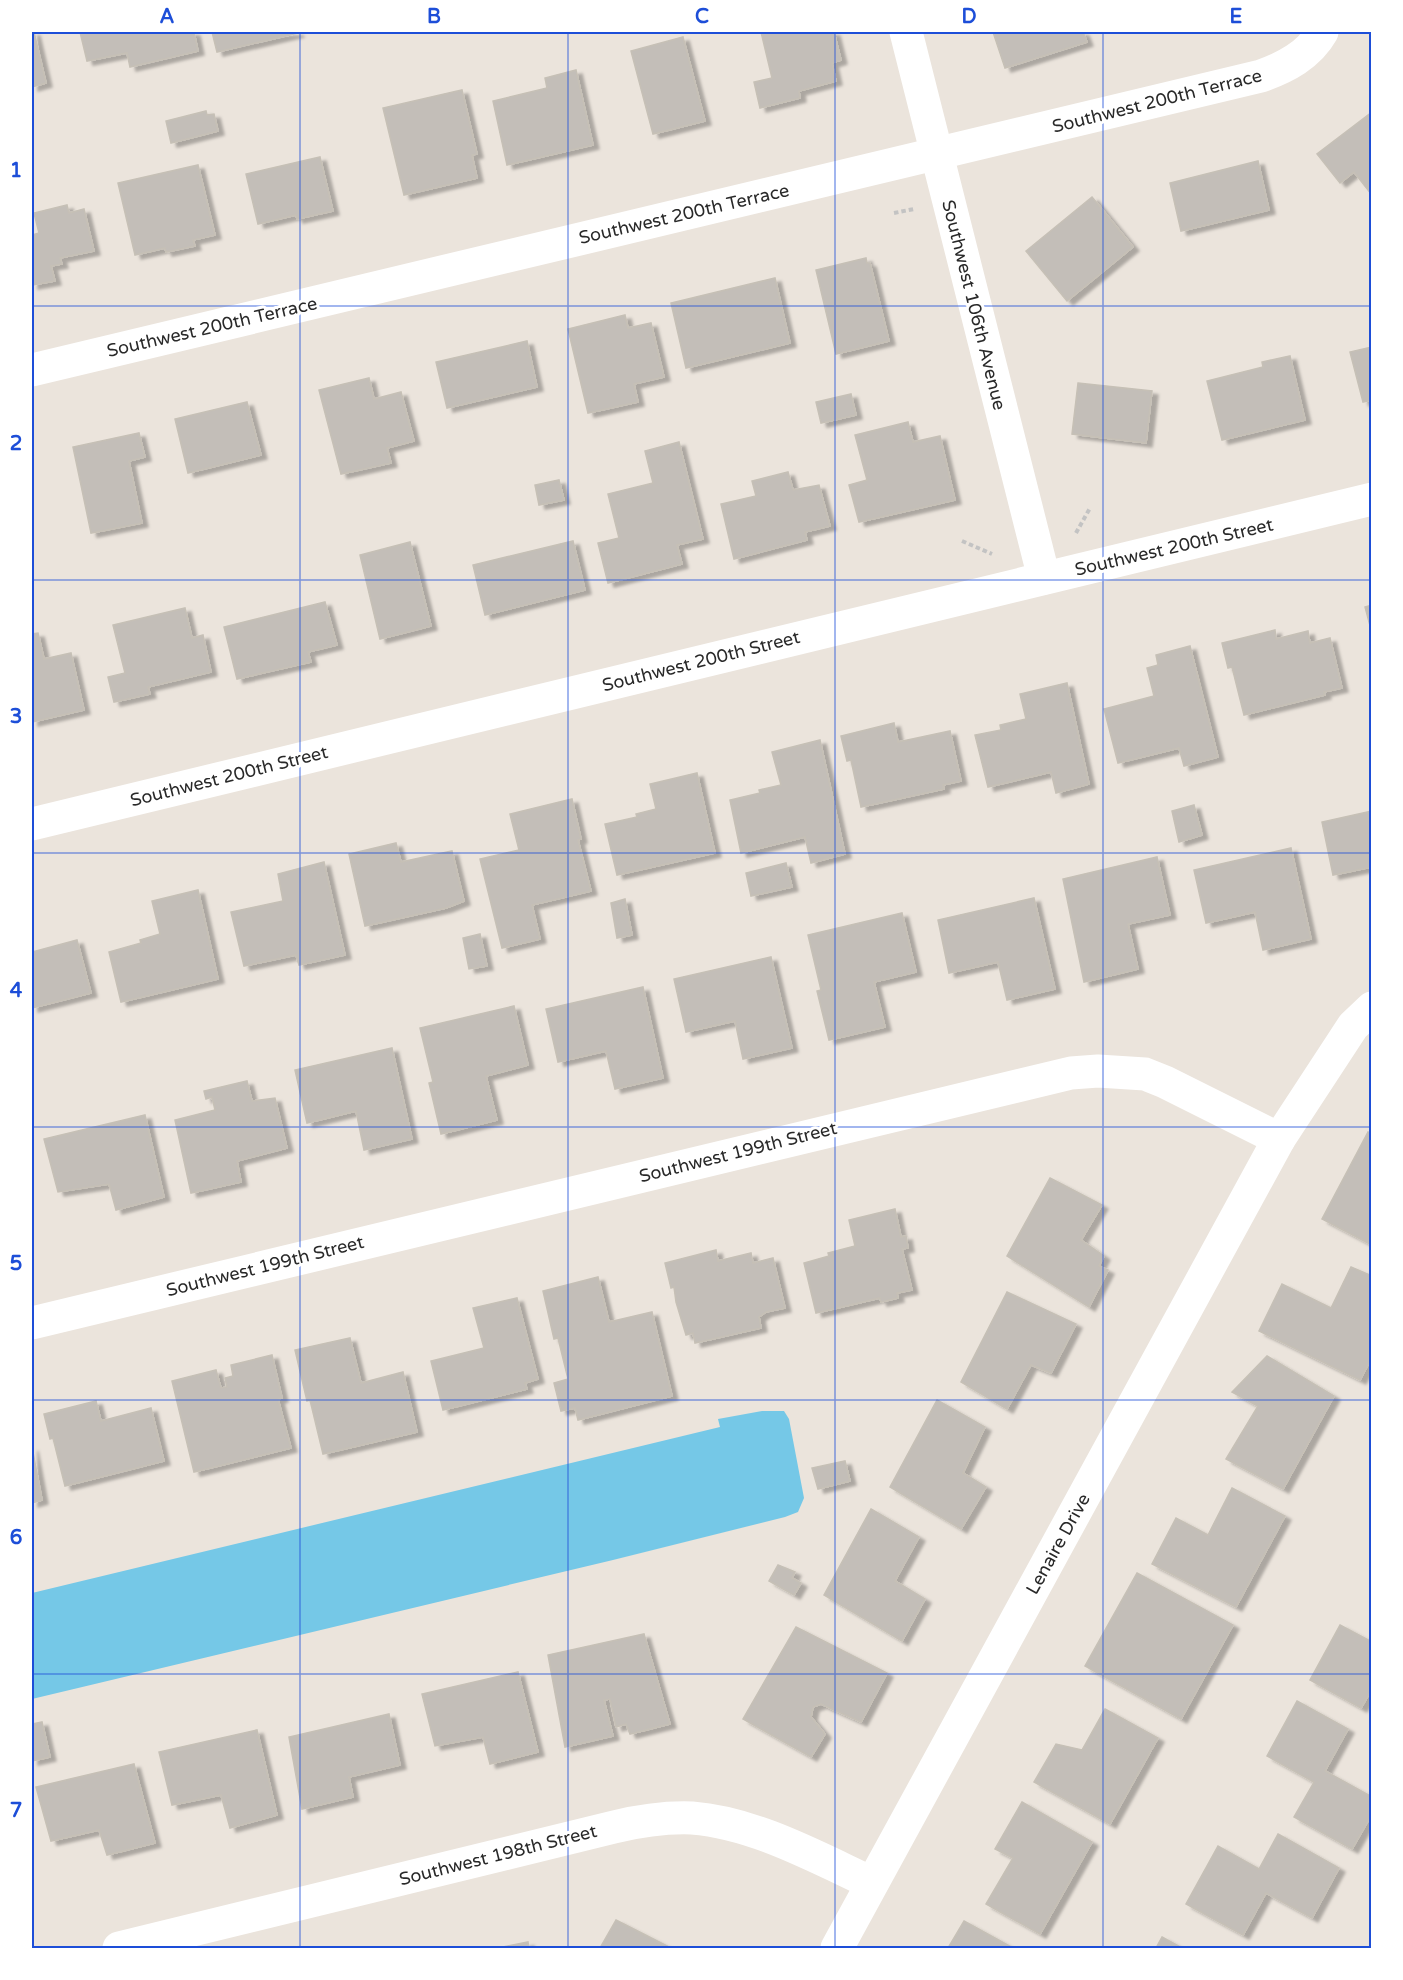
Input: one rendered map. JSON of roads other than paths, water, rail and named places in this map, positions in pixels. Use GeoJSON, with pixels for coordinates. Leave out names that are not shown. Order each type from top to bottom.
{"type":"FeatureCollection","features":[{"type":"Feature","properties":{"kind":"street","name":"Southwest 106th Avenue"},"geometry":{"type":"LineString","coordinates":[[906,32],[1044,578]]}},
{"type":"Feature","properties":{"kind":"street","name":"Southwest 200th Terrace"},"geometry":{"type":"LineString","coordinates":[[32,370],[1261,76],[1281,69],[1300,57],[1316,43],[1322,32]]}},
{"type":"Feature","properties":{"kind":"street","name":"Southwest 200th Street"},"geometry":{"type":"LineString","coordinates":[[32,824],[1371,499]]}},
{"type":"Feature","properties":{"kind":"street"},"geometry":{"type":"LineString","coordinates":[[1280,1139],[1353,1026],[1371,1008]]}},
{"type":"Feature","properties":{"kind":"street","name":"Southwest 199th Street"},"geometry":{"type":"LineString","coordinates":[[32,1323],[1071,1073],[1106,1071],[1144,1074],[1165,1082],[1280,1139]]}},
{"type":"Feature","properties":{"kind":"street","name":"Lenaire Drive"},"geometry":{"type":"LineString","coordinates":[[837,1948],[1280,1139]]}},
{"type":"Feature","properties":{"kind":"street","name":"Southwest 198th Street"},"geometry":{"type":"LineString","coordinates":[[119,1948],[614,1827],[653,1820],[692,1818],[735,1826],[782,1842],[872,1883]]}},
{"type":"Feature","properties":{"kind":"water"},"geometry":{"type":"Polygon","coordinates":[[[762,1411],[784,1411],[789,1419],[804,1498],[798,1512],[613,1560],[32,1699],[32,1593],[720,1427],[718,1419],[762,1411]]]}}]}
